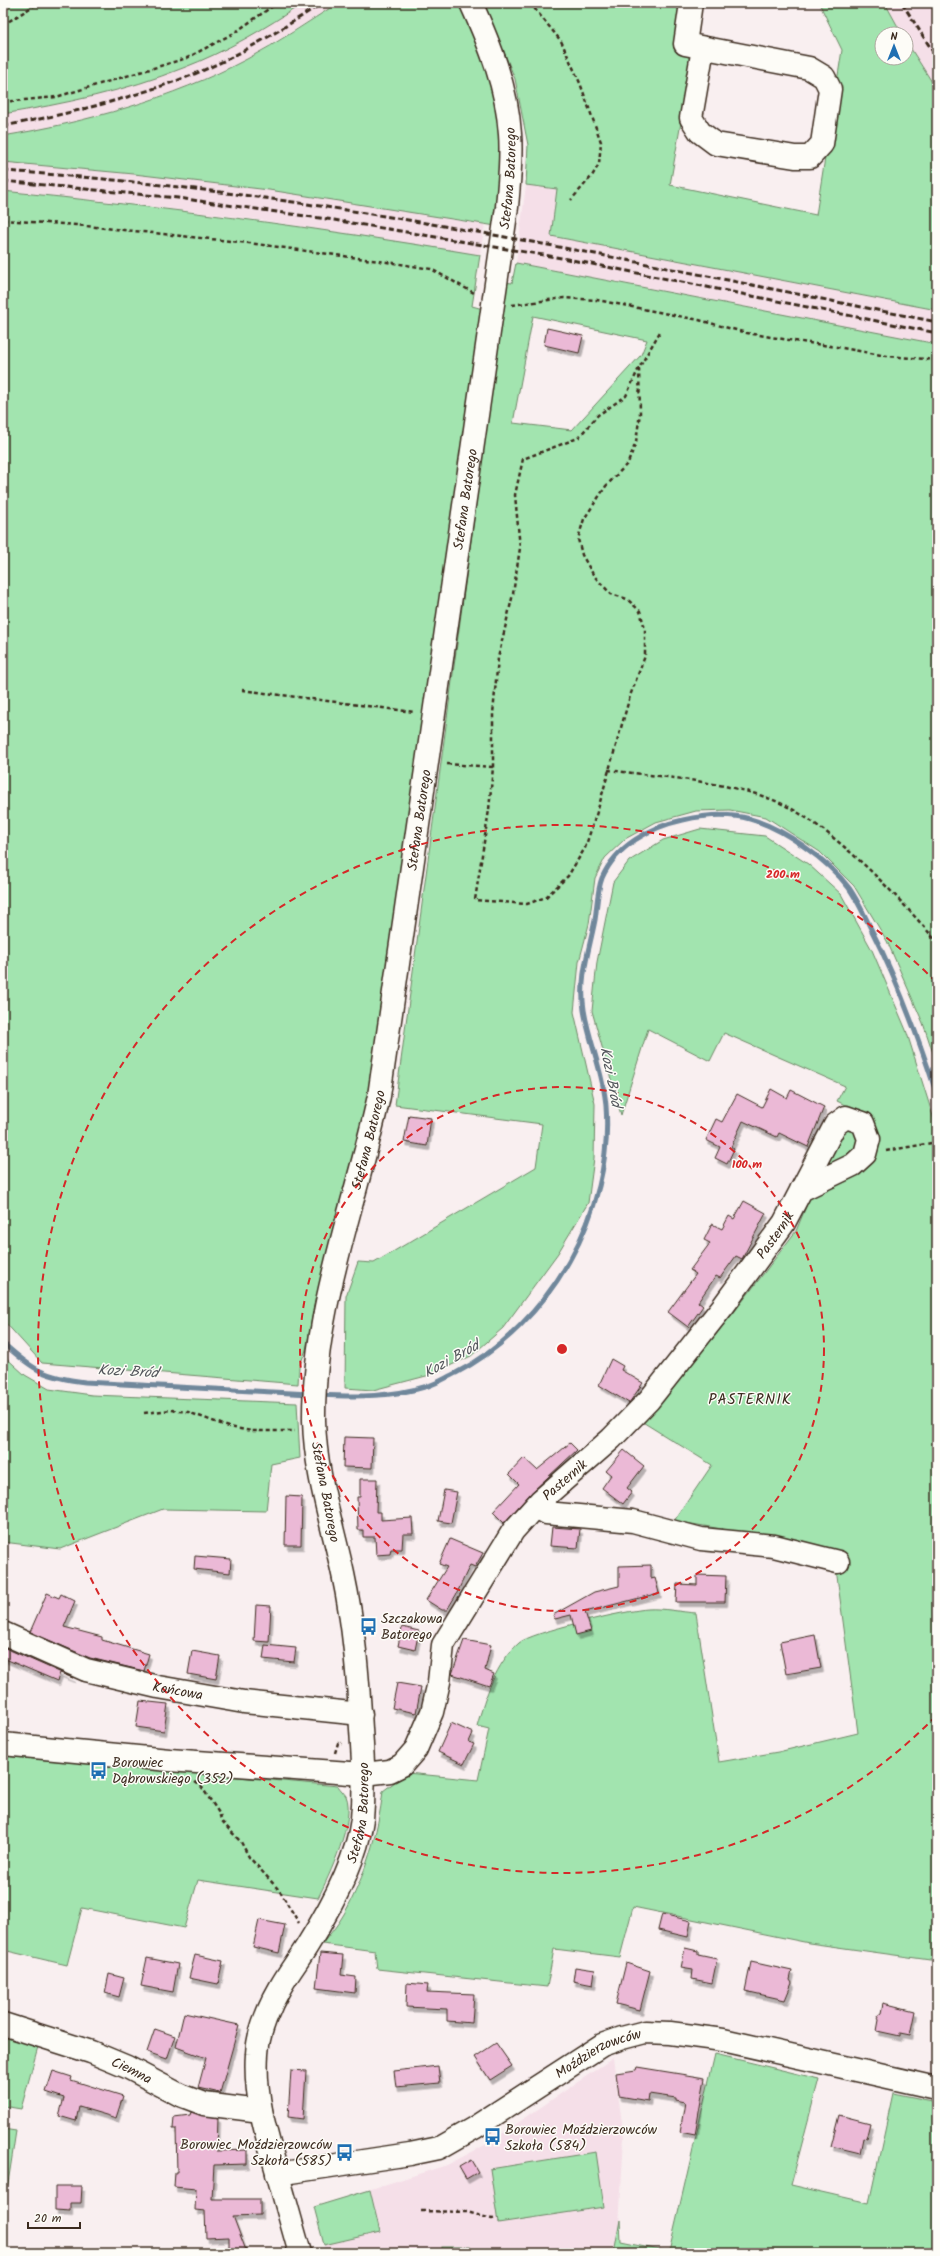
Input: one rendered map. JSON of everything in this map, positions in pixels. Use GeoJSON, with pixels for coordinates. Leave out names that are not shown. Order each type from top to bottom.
{"type":"FeatureCollection","features":[{"type":"Feature","properties":{"kind":"street","name":"Stefana Batorego"},"geometry":{"type":"LineString","coordinates":[[300,2253],[277,2174],[261,2111],[257,2072],[259,2040],[281,1987],[309,1942],[343,1877],[358,1840],[362,1819],[364,1774],[357,1661],[351,1614],[319,1466],[315,1427],[316,1373],[328,1299],[370,1141],[379,1096],[507,207],[511,166],[510,133],[498,70],[471,3]]}},
{"type":"Feature","properties":{"kind":"street"},"geometry":{"type":"LineString","coordinates":[[691,3],[685,44],[809,68],[824,77],[830,89],[822,144],[810,156],[795,157],[716,144],[700,132],[691,118],[703,48]]}},
{"type":"Feature","properties":{"kind":"street","name":"Pasternik"},"geometry":{"type":"LineString","coordinates":[[3,1744],[140,1757],[364,1774],[390,1771],[402,1765],[416,1749],[432,1712],[439,1682],[443,1645],[513,1531],[534,1507],[610,1439],[649,1400],[724,1305],[784,1223],[835,1125],[846,1118],[863,1123],[869,1139],[865,1154]]}},
{"type":"Feature","properties":{"kind":"street"},"geometry":{"type":"LineString","coordinates":[[801,1190],[853,1165],[865,1154]]}},
{"type":"Feature","properties":{"kind":"street"},"geometry":{"type":"LineString","coordinates":[[534,1507],[546,1513],[633,1521],[701,1539],[774,1546],[838,1562]]}},
{"type":"Feature","properties":{"kind":"street","name":"Końcowa"},"geometry":{"type":"LineString","coordinates":[[3,1633],[86,1670],[158,1687],[244,1702],[360,1714]]}},
{"type":"Feature","properties":{"kind":"street","name":"Ciemna"},"geometry":{"type":"LineString","coordinates":[[3,2024],[91,2052],[127,2067],[180,2095],[204,2104],[261,2111]]}},
{"type":"Feature","properties":{"kind":"street","name":"Moździerzowców"},"geometry":{"type":"LineString","coordinates":[[277,2174],[410,2154],[439,2148],[474,2128],[602,2045],[645,2032],[670,2033],[723,2040],[937,2088]]}},
{"type":"Feature","properties":{"kind":"path"},"geometry":{"type":"LineString","coordinates":[[3,25],[38,3]]}},
{"type":"Feature","properties":{"kind":"path"},"geometry":{"type":"LineString","coordinates":[[3,102],[56,97],[187,58],[234,33],[277,3]]}},
{"type":"Feature","properties":{"kind":"path"},"geometry":{"type":"LineString","coordinates":[[530,3],[561,41],[580,83],[601,142],[599,164],[592,176],[571,200]]}},
{"type":"Feature","properties":{"kind":"path"},"geometry":{"type":"LineString","coordinates":[[3,220],[76,225],[249,243],[431,269],[493,304],[520,305],[564,298],[597,300],[699,320],[747,333],[795,342],[837,347],[887,356],[937,360]]}},
{"type":"Feature","properties":{"kind":"path"},"geometry":{"type":"LineString","coordinates":[[639,368],[640,413],[636,442],[628,463],[606,486],[584,519],[578,539],[582,555],[594,576],[612,594],[627,599],[640,610],[645,629],[645,656],[630,696],[585,848],[568,876],[546,897],[527,904],[475,900],[489,810],[493,767],[493,714],[498,658],[513,594],[520,548],[515,496],[523,459],[578,438],[598,415],[626,396],[639,368],[661,330]]}},
{"type":"Feature","properties":{"kind":"path"},"geometry":{"type":"LineString","coordinates":[[242,690],[435,715]]}},
{"type":"Feature","properties":{"kind":"path"},"geometry":{"type":"LineString","coordinates":[[428,763],[493,767]]}},
{"type":"Feature","properties":{"kind":"path"},"geometry":{"type":"LineString","coordinates":[[608,770],[680,779],[732,789],[778,802],[809,819],[886,886],[937,942]]}},
{"type":"Feature","properties":{"kind":"path"},"geometry":{"type":"LineString","coordinates":[[865,1154],[937,1142]]}},
{"type":"Feature","properties":{"kind":"path"},"geometry":{"type":"LineString","coordinates":[[144,1413],[171,1410],[188,1412],[229,1427],[252,1431],[315,1427]]}},
{"type":"Feature","properties":{"kind":"path"},"geometry":{"type":"LineString","coordinates":[[193,1781],[201,1786],[219,1813],[222,1822],[233,1832],[241,1842],[249,1857],[278,1890],[309,1942]]}},
{"type":"Feature","properties":{"kind":"path"},"geometry":{"type":"LineString","coordinates":[[421,2211],[451,2211],[492,2219],[497,2218]]}},
{"type":"Feature","properties":{"kind":"shaded area"},"geometry":{"type":"Polygon","coordinates":[[[303,3],[338,3],[247,59],[187,87],[102,115],[52,128],[3,136],[3,114],[100,94],[183,68],[239,42],[303,3]]]}},
{"type":"Feature","properties":{"kind":"shaded area"},"geometry":{"type":"Polygon","coordinates":[[[885,3],[937,3],[937,90],[914,54],[914,26],[898,26],[885,3]]]}},
{"type":"Feature","properties":{"kind":"shaded area"},"geometry":{"type":"Polygon","coordinates":[[[3,162],[134,174],[269,190],[485,224],[480,255],[266,221],[131,204],[3,191],[3,162]]]}},
{"type":"Feature","properties":{"kind":"shaded area"},"geometry":{"type":"Polygon","coordinates":[[[526,185],[557,189],[551,236],[937,310],[937,344],[516,263],[526,185]]]}},
{"type":"Feature","properties":{"kind":"shaded area"},"geometry":{"type":"Polygon","coordinates":[[[613,2058],[624,2137],[619,2227],[614,2253],[326,2253],[314,2207],[447,2165],[487,2144],[613,2058]]]}},
{"type":"Feature","properties":{"kind":"green space"},"geometry":{"type":"Polygon","coordinates":[[[3,3],[303,3],[260,30],[199,62],[117,90],[48,106],[3,114],[3,3]]]}},
{"type":"Feature","properties":{"kind":"green space"},"geometry":{"type":"Polygon","coordinates":[[[338,3],[461,3],[487,68],[495,95],[498,113],[500,132],[500,170],[496,226],[269,190],[134,174],[3,162],[3,136],[66,124],[97,116],[189,86],[247,59],[338,3]]]}},
{"type":"Feature","properties":{"kind":"green space"},"geometry":{"type":"Polygon","coordinates":[[[484,3],[702,3],[670,185],[816,215],[842,50],[819,3],[885,3],[898,26],[874,26],[874,66],[914,66],[914,54],[937,90],[937,310],[551,236],[557,189],[526,185],[528,145],[515,79],[484,3]]]}},
{"type":"Feature","properties":{"kind":"green space"},"geometry":{"type":"Polygon","coordinates":[[[3,191],[242,219],[480,255],[472,306],[483,309],[369,1092],[352,1168],[314,1307],[306,1350],[299,1367],[298,1384],[42,1363],[3,1320],[3,191]]]}},
{"type":"Feature","properties":{"kind":"green space"},"geometry":{"type":"Polygon","coordinates":[[[516,263],[937,344],[937,1065],[923,1023],[887,941],[854,886],[820,852],[766,817],[730,810],[696,811],[656,822],[625,839],[605,858],[595,878],[589,924],[579,962],[574,1012],[595,1104],[594,1158],[588,1203],[558,1253],[503,1328],[471,1356],[430,1375],[373,1390],[345,1388],[346,1296],[358,1262],[374,1263],[536,1167],[542,1124],[395,1105],[487,421],[504,282],[512,283],[516,263]],[[533,316],[513,423],[572,430],[641,355],[647,340],[533,316]]]}},
{"type":"Feature","properties":{"kind":"green space"},"geometry":{"type":"Polygon","coordinates":[[[700,829],[765,836],[808,864],[841,894],[872,950],[906,1030],[937,1129],[937,1961],[809,1943],[633,1907],[620,1957],[554,1949],[547,1987],[377,1969],[375,1951],[322,1944],[342,1918],[352,1900],[364,1870],[378,1823],[383,1791],[407,1773],[478,1780],[489,1729],[477,1726],[488,1692],[492,1681],[504,1660],[519,1643],[527,1638],[580,1622],[637,1610],[660,1609],[696,1613],[719,1762],[778,1752],[858,1733],[834,1554],[746,1533],[674,1521],[712,1465],[641,1421],[656,1408],[735,1311],[796,1231],[810,1197],[871,1158],[851,1108],[837,1101],[845,1086],[724,1033],[710,1061],[648,1029],[621,1115],[592,1011],[597,962],[613,882],[629,861],[663,840],[700,829]]]}},
{"type":"Feature","properties":{"kind":"green space"},"geometry":{"type":"Polygon","coordinates":[[[855,1126],[861,1149],[818,1175],[841,1130],[855,1126]]]}},
{"type":"Feature","properties":{"kind":"green space"},"geometry":{"type":"Polygon","coordinates":[[[3,1355],[25,1375],[49,1389],[92,1395],[297,1403],[300,1458],[271,1464],[266,1511],[163,1509],[60,1549],[3,1542],[3,1355]]]}},
{"type":"Feature","properties":{"kind":"green space"},"geometry":{"type":"Polygon","coordinates":[[[3,1756],[338,1786],[346,1796],[348,1806],[347,1819],[340,1847],[318,1898],[198,1880],[184,1928],[82,1908],[67,1965],[3,1950],[3,1756]]]}},
{"type":"Feature","properties":{"kind":"green space"},"geometry":{"type":"Polygon","coordinates":[[[3,2019],[43,2028],[21,2109],[3,2106],[3,2019]]]}},
{"type":"Feature","properties":{"kind":"green space"},"geometry":{"type":"Polygon","coordinates":[[[715,2054],[819,2079],[791,2185],[869,2203],[893,2093],[937,2102],[937,2253],[614,2253],[620,2220],[621,2242],[669,2252],[715,2054]]]}},
{"type":"Feature","properties":{"kind":"green space"},"geometry":{"type":"Polygon","coordinates":[[[3,2129],[16,2131],[3,2216],[3,2129]]]}},
{"type":"Feature","properties":{"kind":"green space"},"geometry":{"type":"Polygon","coordinates":[[[596,2152],[604,2207],[498,2223],[490,2169],[596,2152]]]}},
{"type":"Feature","properties":{"kind":"green space"},"geometry":{"type":"Polygon","coordinates":[[[370,2190],[380,2232],[324,2245],[314,2207],[370,2190]]]}},
{"type":"Feature","properties":{"kind":"green space"},"geometry":{"type":"Polygon","coordinates":[[[442,2247],[470,2247],[470,2253],[442,2253],[442,2247]]]}},
{"type":"Feature","properties":{"kind":"building"},"geometry":{"type":"Polygon","coordinates":[[[547,328],[583,336],[579,353],[544,345],[547,328]]]}},
{"type":"Feature","properties":{"kind":"building"},"geometry":{"type":"Polygon","coordinates":[[[771,1089],[787,1098],[791,1090],[824,1107],[808,1147],[779,1133],[777,1137],[743,1121],[731,1147],[734,1149],[727,1164],[715,1158],[720,1147],[706,1140],[716,1119],[722,1122],[737,1094],[762,1107],[771,1089]]]}},
{"type":"Feature","properties":{"kind":"building"},"geometry":{"type":"Polygon","coordinates":[[[409,1115],[431,1118],[427,1146],[404,1142],[409,1115]]]}},
{"type":"Feature","properties":{"kind":"building"},"geometry":{"type":"Polygon","coordinates":[[[744,1201],[766,1213],[742,1259],[736,1256],[720,1278],[716,1276],[698,1302],[703,1306],[688,1327],[668,1312],[696,1274],[690,1270],[710,1243],[704,1240],[712,1224],[722,1229],[729,1216],[734,1219],[744,1201]]]}},
{"type":"Feature","properties":{"kind":"building"},"geometry":{"type":"Polygon","coordinates":[[[611,1359],[623,1366],[621,1370],[643,1383],[629,1403],[599,1385],[611,1359]]]}},
{"type":"Feature","properties":{"kind":"building"},"geometry":{"type":"Polygon","coordinates":[[[344,1437],[373,1438],[372,1468],[343,1467],[344,1437]]]}},
{"type":"Feature","properties":{"kind":"building"},"geometry":{"type":"Polygon","coordinates":[[[570,1443],[577,1450],[531,1493],[504,1523],[493,1512],[519,1484],[509,1474],[524,1458],[537,1470],[570,1443]]]}},
{"type":"Feature","properties":{"kind":"building"},"geometry":{"type":"Polygon","coordinates":[[[624,1450],[644,1466],[627,1488],[632,1492],[623,1504],[602,1488],[611,1475],[606,1471],[624,1450]]]}},
{"type":"Feature","properties":{"kind":"building"},"geometry":{"type":"Polygon","coordinates":[[[360,1479],[377,1479],[376,1512],[381,1512],[381,1520],[412,1518],[413,1534],[403,1534],[402,1549],[391,1549],[390,1554],[376,1555],[375,1537],[363,1537],[363,1530],[358,1530],[357,1497],[360,1497],[360,1479]]]}},
{"type":"Feature","properties":{"kind":"building"},"geometry":{"type":"Polygon","coordinates":[[[444,1490],[457,1492],[451,1523],[438,1521],[444,1490]]]}},
{"type":"Feature","properties":{"kind":"building"},"geometry":{"type":"Polygon","coordinates":[[[286,1496],[302,1497],[301,1545],[285,1545],[286,1496]]]}},
{"type":"Feature","properties":{"kind":"building"},"geometry":{"type":"Polygon","coordinates":[[[552,1527],[580,1529],[578,1548],[550,1546],[552,1527]]]}},
{"type":"Feature","properties":{"kind":"building"},"geometry":{"type":"Polygon","coordinates":[[[450,1539],[483,1553],[475,1567],[470,1565],[447,1610],[442,1610],[426,1600],[447,1567],[439,1564],[450,1539]]]}},
{"type":"Feature","properties":{"kind":"building"},"geometry":{"type":"Polygon","coordinates":[[[195,1556],[231,1559],[230,1573],[194,1569],[195,1556]]]}},
{"type":"Feature","properties":{"kind":"building"},"geometry":{"type":"Polygon","coordinates":[[[651,1565],[651,1579],[655,1578],[659,1593],[585,1612],[591,1631],[576,1635],[571,1615],[555,1619],[553,1615],[594,1592],[619,1586],[619,1566],[651,1565]]]}},
{"type":"Feature","properties":{"kind":"building"},"geometry":{"type":"Polygon","coordinates":[[[697,1575],[726,1576],[725,1602],[676,1602],[677,1584],[697,1585],[697,1575]]]}},
{"type":"Feature","properties":{"kind":"building"},"geometry":{"type":"Polygon","coordinates":[[[47,1593],[59,1598],[61,1594],[75,1601],[64,1627],[102,1637],[102,1640],[149,1654],[144,1671],[90,1658],[30,1632],[47,1593]]]}},
{"type":"Feature","properties":{"kind":"building"},"geometry":{"type":"Polygon","coordinates":[[[256,1605],[271,1606],[269,1642],[254,1641],[256,1605]]]}},
{"type":"Feature","properties":{"kind":"building"},"geometry":{"type":"Polygon","coordinates":[[[402,1627],[419,1631],[415,1650],[398,1646],[402,1627]]]}},
{"type":"Feature","properties":{"kind":"building"},"geometry":{"type":"Polygon","coordinates":[[[815,1635],[821,1668],[786,1674],[780,1642],[815,1635]]]}},
{"type":"Feature","properties":{"kind":"building"},"geometry":{"type":"Polygon","coordinates":[[[464,1640],[491,1645],[485,1670],[494,1674],[489,1686],[452,1674],[464,1640]]]}},
{"type":"Feature","properties":{"kind":"building"},"geometry":{"type":"Polygon","coordinates":[[[265,1645],[296,1648],[294,1662],[263,1659],[265,1645]]]}},
{"type":"Feature","properties":{"kind":"building"},"geometry":{"type":"Polygon","coordinates":[[[3,1647],[73,1678],[60,1673],[57,1681],[3,1658],[3,1647]]]}},
{"type":"Feature","properties":{"kind":"building"},"geometry":{"type":"Polygon","coordinates":[[[192,1651],[220,1656],[216,1679],[188,1674],[192,1651]]]}},
{"type":"Feature","properties":{"kind":"building"},"geometry":{"type":"Polygon","coordinates":[[[397,1683],[421,1687],[416,1713],[392,1708],[397,1683]]]}},
{"type":"Feature","properties":{"kind":"building"},"geometry":{"type":"Polygon","coordinates":[[[140,1701],[168,1704],[164,1731],[136,1727],[140,1701]]]}},
{"type":"Feature","properties":{"kind":"building"},"geometry":{"type":"Polygon","coordinates":[[[451,1723],[473,1733],[469,1742],[474,1744],[464,1764],[438,1752],[451,1723]]]}},
{"type":"Feature","properties":{"kind":"building"},"geometry":{"type":"Polygon","coordinates":[[[662,1914],[691,1921],[688,1937],[658,1930],[662,1914]]]}},
{"type":"Feature","properties":{"kind":"building"},"geometry":{"type":"Polygon","coordinates":[[[259,1920],[285,1925],[279,1953],[253,1947],[259,1920]]]}},
{"type":"Feature","properties":{"kind":"building"},"geometry":{"type":"Polygon","coordinates":[[[685,1948],[698,1951],[698,1955],[717,1959],[712,1983],[692,1979],[693,1970],[681,1968],[685,1948]]]}},
{"type":"Feature","properties":{"kind":"building"},"geometry":{"type":"Polygon","coordinates":[[[320,1953],[343,1955],[341,1975],[356,1977],[355,1993],[316,1988],[320,1953]]]}},
{"type":"Feature","properties":{"kind":"building"},"geometry":{"type":"Polygon","coordinates":[[[195,1955],[223,1961],[218,1984],[189,1978],[195,1955]]]}},
{"type":"Feature","properties":{"kind":"building"},"geometry":{"type":"Polygon","coordinates":[[[147,1958],[178,1964],[173,1992],[141,1986],[147,1958]]]}},
{"type":"Feature","properties":{"kind":"building"},"geometry":{"type":"Polygon","coordinates":[[[751,1962],[792,1971],[790,1980],[792,1983],[785,2000],[745,1991],[751,1962]]]}},
{"type":"Feature","properties":{"kind":"building"},"geometry":{"type":"Polygon","coordinates":[[[626,1963],[650,1971],[640,2010],[616,2004],[626,1963]]]}},
{"type":"Feature","properties":{"kind":"building"},"geometry":{"type":"Polygon","coordinates":[[[575,1967],[595,1970],[593,1985],[573,1981],[575,1967]]]}},
{"type":"Feature","properties":{"kind":"building"},"geometry":{"type":"Polygon","coordinates":[[[109,1974],[124,1978],[119,1997],[105,1993],[109,1974]]]}},
{"type":"Feature","properties":{"kind":"building"},"geometry":{"type":"Polygon","coordinates":[[[407,1983],[428,1985],[427,1992],[474,1994],[472,2023],[447,2021],[447,2009],[406,2007],[407,1983]]]}},
{"type":"Feature","properties":{"kind":"building"},"geometry":{"type":"Polygon","coordinates":[[[883,2003],[915,2011],[910,2035],[900,2033],[900,2036],[877,2031],[879,2020],[877,2016],[881,2013],[883,2003]]]}},
{"type":"Feature","properties":{"kind":"building"},"geometry":{"type":"Polygon","coordinates":[[[184,2013],[239,2025],[220,2093],[198,2088],[206,2058],[176,2047],[184,2013]]]}},
{"type":"Feature","properties":{"kind":"building"},"geometry":{"type":"Polygon","coordinates":[[[155,2029],[175,2036],[167,2059],[147,2052],[155,2029]]]}},
{"type":"Feature","properties":{"kind":"building"},"geometry":{"type":"Polygon","coordinates":[[[496,2043],[512,2066],[490,2080],[475,2057],[496,2043]]]}},
{"type":"Feature","properties":{"kind":"building"},"geometry":{"type":"Polygon","coordinates":[[[438,2066],[440,2083],[396,2087],[394,2071],[438,2066]]]}},
{"type":"Feature","properties":{"kind":"building"},"geometry":{"type":"Polygon","coordinates":[[[637,2067],[705,2078],[695,2135],[680,2132],[685,2102],[676,2100],[676,2098],[649,2094],[648,2101],[619,2096],[616,2073],[636,2070],[637,2067]]]}},
{"type":"Feature","properties":{"kind":"building"},"geometry":{"type":"Polygon","coordinates":[[[291,2070],[306,2071],[303,2119],[288,2117],[291,2070]]]}},
{"type":"Feature","properties":{"kind":"building"},"geometry":{"type":"Polygon","coordinates":[[[53,2071],[72,2077],[71,2080],[123,2096],[116,2118],[79,2107],[76,2121],[59,2116],[64,2098],[46,2092],[53,2071]]]}},
{"type":"Feature","properties":{"kind":"building"},"geometry":{"type":"Polygon","coordinates":[[[191,2112],[218,2118],[217,2151],[247,2150],[247,2164],[214,2165],[212,2199],[260,2199],[260,2215],[233,2216],[247,2253],[229,2253],[229,2237],[206,2238],[205,2211],[195,2210],[196,2189],[174,2187],[175,2172],[177,2172],[176,2129],[173,2129],[174,2117],[190,2115],[191,2112]]]}},
{"type":"Feature","properties":{"kind":"building"},"geometry":{"type":"Polygon","coordinates":[[[839,2115],[870,2123],[866,2139],[863,2138],[860,2153],[831,2146],[839,2115]]]}},
{"type":"Feature","properties":{"kind":"building"},"geometry":{"type":"Polygon","coordinates":[[[471,2160],[478,2172],[466,2179],[459,2167],[471,2160]]]}},
{"type":"Feature","properties":{"kind":"building"},"geometry":{"type":"Polygon","coordinates":[[[55,2186],[82,2186],[81,2203],[70,2203],[70,2211],[55,2210],[55,2186]]]}},
{"type":"Feature","properties":{"kind":"waterway","name":"Kozi Bród"},"geometry":{"type":"LineString","coordinates":[[320,1395],[361,1396],[415,1390],[432,1385],[456,1373],[490,1352],[520,1326],[547,1295],[569,1261],[587,1224],[599,1186],[606,1146],[605,1094],[586,1022],[583,998],[584,976],[595,920],[599,888],[602,878],[616,856],[625,847],[647,833],[671,823],[691,818],[716,815],[742,817],[763,823],[790,837],[817,856],[840,877],[849,888],[861,909],[882,951],[908,1012],[937,1095]]}},
{"type":"Feature","properties":{"kind":"waterway","name":"Kozi Bród"},"geometry":{"type":"LineString","coordinates":[[3,1343],[23,1360],[40,1371],[59,1378],[71,1380],[310,1394]]}},
{"type":"Feature","properties":{"kind":"railway"},"geometry":{"type":"LineString","coordinates":[[3,126],[95,106],[184,78],[238,54],[322,3]]}},
{"type":"Feature","properties":{"kind":"railway"},"geometry":{"type":"LineString","coordinates":[[902,3],[937,58]]}},
{"type":"Feature","properties":{"kind":"railway"},"geometry":{"type":"LineString","coordinates":[[3,171],[121,181],[238,194],[355,211],[472,231],[705,275],[937,322]]}},
{"type":"Feature","properties":{"kind":"railway"},"geometry":{"type":"LineString","coordinates":[[3,181],[178,198],[334,220],[567,259],[937,333]]}},
{"type":"Feature","properties":{"kind":"place","name":"Szczakowa Batorego"},"geometry":{"type":"Point","coordinates":[368,1626]}},
{"type":"Feature","properties":{"kind":"place","name":"Borowiec Dąbrowskiego (352)"},"geometry":{"type":"Point","coordinates":[99,1770]}},
{"type":"Feature","properties":{"kind":"place","name":"Borowiec Moździerzowców Szkoła (584)"},"geometry":{"type":"Point","coordinates":[492,2137]}},
{"type":"Feature","properties":{"kind":"place","name":"Borowiec Moździerzowców Szkoła (585)"},"geometry":{"type":"Point","coordinates":[345,2152]}},
{"type":"Feature","properties":{"kind":"district","name":"PASTERNIK"},"geometry":{"type":"Point","coordinates":[750,1399]}}]}
